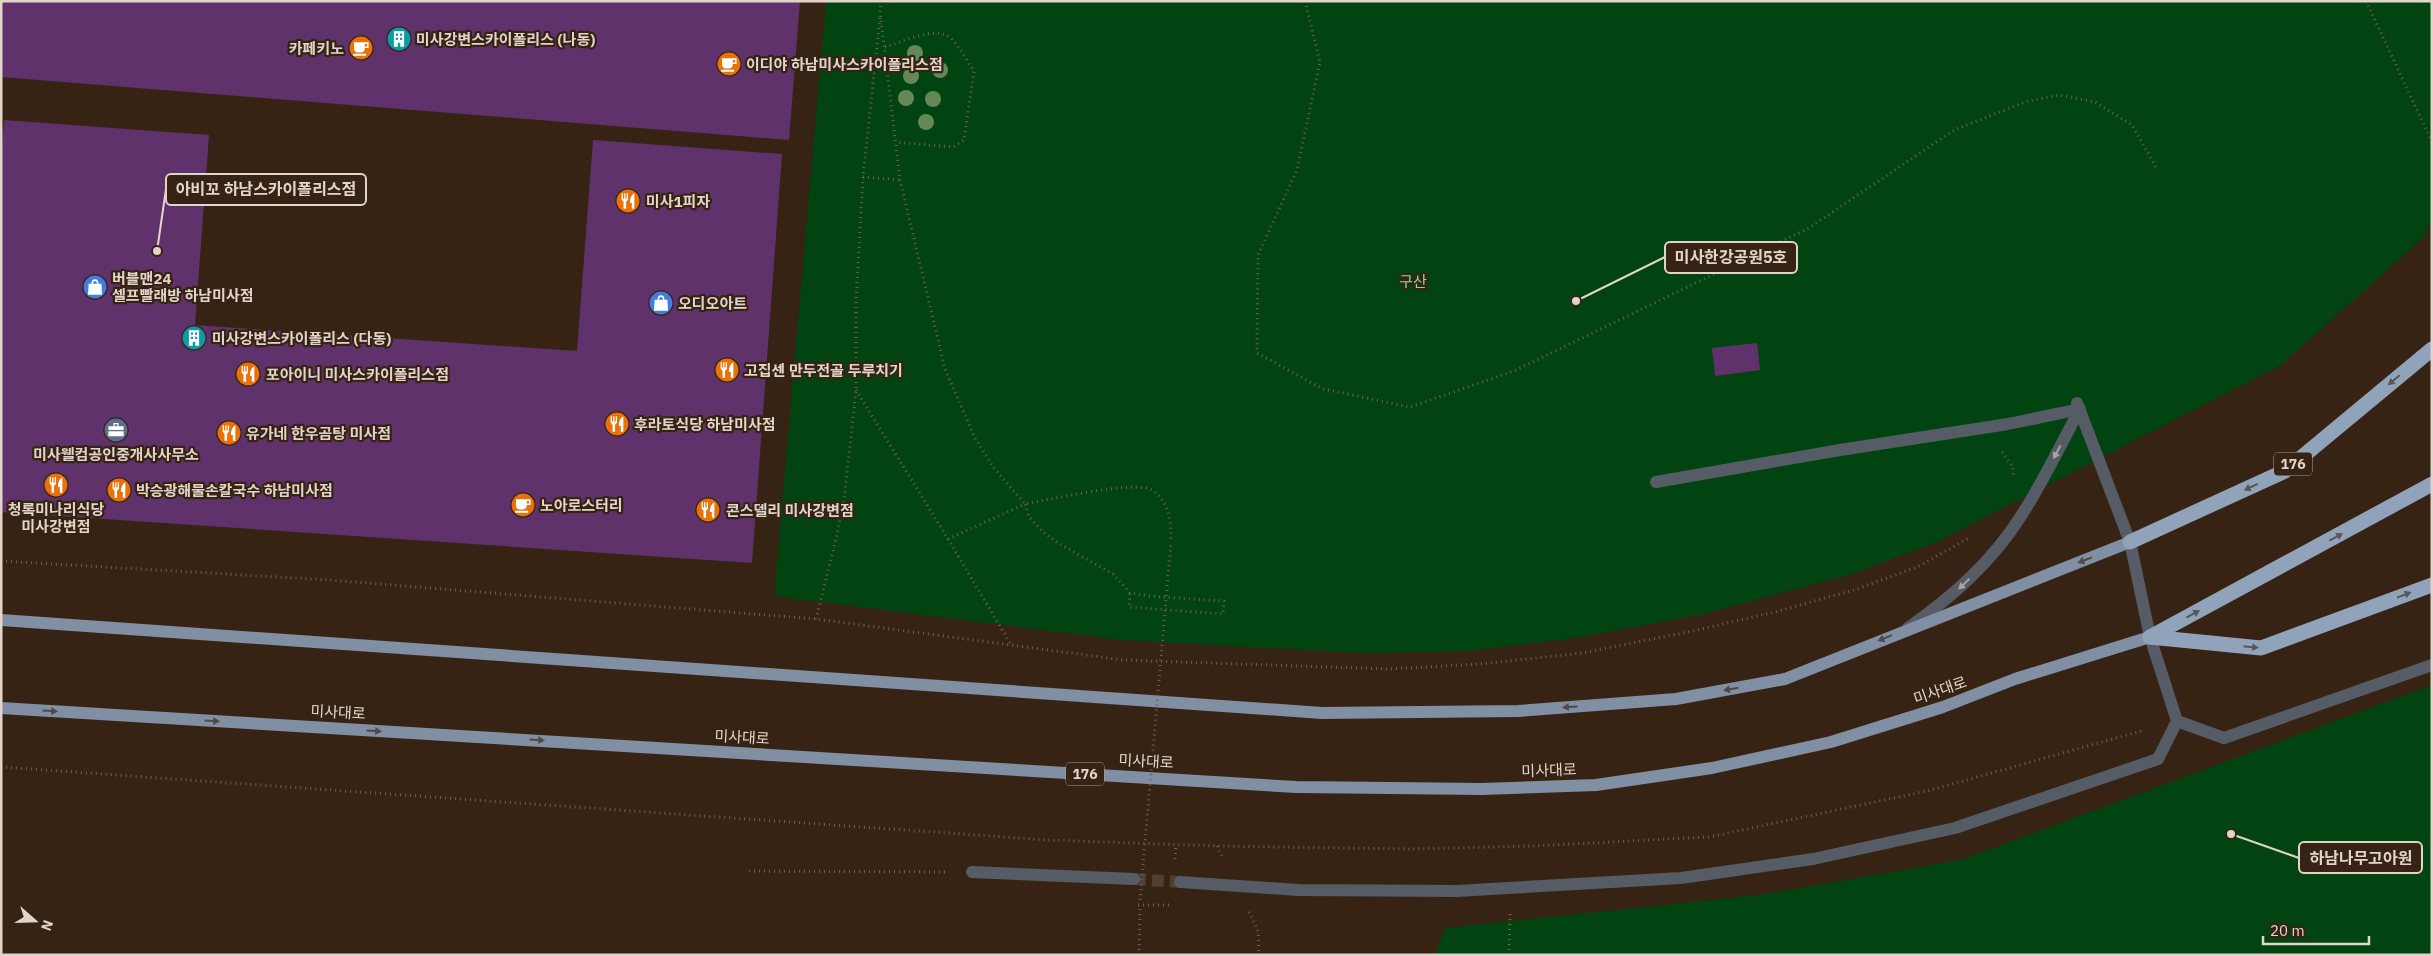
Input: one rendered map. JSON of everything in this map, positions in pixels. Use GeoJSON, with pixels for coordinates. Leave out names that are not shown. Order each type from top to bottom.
{"type":"FeatureCollection","features":[{"type":"Feature","properties":{"kind":"highway","name":"176"},"geometry":{"type":"LineString","coordinates":[[2130,542],[2285,471],[2432,349]]}},
{"type":"Feature","properties":{"kind":"highway","name":"176"},"geometry":{"type":"LineString","coordinates":[[2150,637],[2432,484]]}},
{"type":"Feature","properties":{"kind":"highway"},"geometry":{"type":"LineString","coordinates":[[2150,637],[2261,648],[2432,585]]}},
{"type":"Feature","properties":{"kind":"main road","name":"176"},"geometry":{"type":"LineString","coordinates":[[1,620],[1322,713],[1518,712],[1676,699],[1785,679],[1904,630],[2130,542]]}},
{"type":"Feature","properties":{"kind":"main road","name":"미사대로"},"geometry":{"type":"LineString","coordinates":[[1,708],[1296,787],[1482,789],[1596,785],[1712,768],[1831,742],[1943,707],[2015,679],[2150,637]]}},
{"type":"Feature","properties":{"kind":"street"},"geometry":{"type":"LineString","coordinates":[[1180,882],[1298,890],[1457,891],[1681,878],[1813,859],[1955,828],[2158,759],[2177,721],[2150,637],[2130,542],[2078,406]]}},
{"type":"Feature","properties":{"kind":"street"},"geometry":{"type":"LineString","coordinates":[[1656,482],[1840,450],[2008,424],[2078,406]]}},
{"type":"Feature","properties":{"kind":"street"},"geometry":{"type":"LineString","coordinates":[[1904,630],[1965,584],[2008,535],[2030,502],[2078,406]]}},
{"type":"Feature","properties":{"kind":"street"},"geometry":{"type":"LineString","coordinates":[[2177,721],[2224,738],[2432,666]]}},
{"type":"Feature","properties":{"kind":"street"},"geometry":{"type":"LineString","coordinates":[[972,872],[1134,878]]}},
{"type":"Feature","properties":{"kind":"path"},"geometry":{"type":"LineString","coordinates":[[816,619],[844,499],[856,390],[856,302],[863,177],[881,1]]}},
{"type":"Feature","properties":{"kind":"path"},"geometry":{"type":"LineString","coordinates":[[1305,1],[1320,62],[1297,170],[1258,255],[1257,354],[1323,389],[1410,407],[1514,370],[1809,228],[1954,130],[2028,102],[2060,95],[2095,102],[2132,125],[2157,169]]}},
{"type":"Feature","properties":{"kind":"path"},"geometry":{"type":"LineString","coordinates":[[2366,1],[2432,142]]}},
{"type":"Feature","properties":{"kind":"path"},"geometry":{"type":"LineString","coordinates":[[880,11],[900,180],[945,369],[975,438],[993,467],[1025,504],[1029,517],[1043,532],[1058,543],[1113,574],[1130,593],[1224,601],[1223,614],[1165,612],[1129,607],[1130,593]]}},
{"type":"Feature","properties":{"kind":"path"},"geometry":{"type":"LineString","coordinates":[[885,47],[928,34],[941,33],[951,39],[974,71],[964,140],[953,146],[896,142]]}},
{"type":"Feature","properties":{"kind":"path"},"geometry":{"type":"LineString","coordinates":[[863,177],[900,180]]}},
{"type":"Feature","properties":{"kind":"path"},"geometry":{"type":"LineString","coordinates":[[856,390],[1010,644]]}},
{"type":"Feature","properties":{"kind":"path"},"geometry":{"type":"LineString","coordinates":[[2002,452],[2012,467],[2016,486]]}},
{"type":"Feature","properties":{"kind":"path"},"geometry":{"type":"LineString","coordinates":[[948,539],[1025,504],[1129,487],[1150,489],[1164,501],[1171,519],[1171,542],[1140,900],[1139,955]]}},
{"type":"Feature","properties":{"kind":"path"},"geometry":{"type":"LineString","coordinates":[[1,561],[330,580],[816,619],[1122,660],[1380,669],[1480,664],[1582,653],[1779,611],[1856,589],[1917,567],[1976,535]]}},
{"type":"Feature","properties":{"kind":"path"},"geometry":{"type":"LineString","coordinates":[[1,767],[1048,840],[1217,846],[1413,849],[1522,847],[1709,837],[1927,791],[2177,721]]}},
{"type":"Feature","properties":{"kind":"path"},"geometry":{"type":"LineString","coordinates":[[749,871],[972,872]]}},
{"type":"Feature","properties":{"kind":"path"},"geometry":{"type":"LineString","coordinates":[[1510,888],[1510,955]]}},
{"type":"Feature","properties":{"kind":"green space","name":"구산"},"geometry":{"type":"Polygon","coordinates":[[[826,1],[2432,1],[2432,220],[2424,237],[2281,365],[1939,541],[1855,573],[1704,614],[1575,638],[1467,651],[1364,653],[1123,640],[774,596],[826,1]]]}},
{"type":"Feature","properties":{"kind":"green space"},"geometry":{"type":"Polygon","coordinates":[[[2432,685],[2432,955],[1435,955],[1445,928],[1759,895],[1961,860],[2432,685]]]}},
{"type":"Feature","properties":{"kind":"building","name":"미사강변스카이폴리스 (나동)"},"geometry":{"type":"Polygon","coordinates":[[[1,1],[800,1],[789,140],[1,77],[1,1]]]}},
{"type":"Feature","properties":{"kind":"building","name":"미사강변스카이폴리스 (다동)"},"geometry":{"type":"Polygon","coordinates":[[[4,120],[209,135],[195,325],[577,351],[593,140],[782,154],[752,563],[1,512],[1,164],[4,120]]]}},
{"type":"Feature","properties":{"kind":"building"},"geometry":{"type":"Polygon","coordinates":[[[1757,343],[1760,370],[1715,376],[1712,348],[1757,343]]]}},
{"type":"Feature","properties":{"kind":"tunnel"},"geometry":{"type":"LineString","coordinates":[[1134,879],[1180,882]]}},
{"type":"Feature","properties":{"kind":"place","name":"미사강변스카이폴리스 (나동)"},"geometry":{"type":"Point","coordinates":[399,39]}},
{"type":"Feature","properties":{"kind":"place","name":"카페키노"},"geometry":{"type":"Point","coordinates":[361,48]}},
{"type":"Feature","properties":{"kind":"place","name":"이디야 하남미사스카이폴리스점"},"geometry":{"type":"Point","coordinates":[729,64]}},
{"type":"Feature","properties":{"kind":"place","name":"미사1피자"},"geometry":{"type":"Point","coordinates":[628,201]}},
{"type":"Feature","properties":{"kind":"place","name":"아비꼬 하남스카이폴리스점"},"geometry":{"type":"Point","coordinates":[157,251]}},
{"type":"Feature","properties":{"kind":"place","name":"버블맨24 셀프빨래방 하남미사점"},"geometry":{"type":"Point","coordinates":[95,287]}},
{"type":"Feature","properties":{"kind":"place","name":"미사한강공원5호"},"geometry":{"type":"Point","coordinates":[1576,301]}},
{"type":"Feature","properties":{"kind":"place","name":"오디오아트"},"geometry":{"type":"Point","coordinates":[661,303]}},
{"type":"Feature","properties":{"kind":"place","name":"미사강변스카이폴리스 (다동)"},"geometry":{"type":"Point","coordinates":[194,338]}},
{"type":"Feature","properties":{"kind":"place","name":"고집센 만두전골 두루치기"},"geometry":{"type":"Point","coordinates":[727,370]}},
{"type":"Feature","properties":{"kind":"place","name":"포아이니 미사스카이폴리스점"},"geometry":{"type":"Point","coordinates":[248,374]}},
{"type":"Feature","properties":{"kind":"place","name":"후라토식당 하남미사점"},"geometry":{"type":"Point","coordinates":[617,424]}},
{"type":"Feature","properties":{"kind":"place","name":"미사웰컴공인중개사사무소"},"geometry":{"type":"Point","coordinates":[116,430]}},
{"type":"Feature","properties":{"kind":"place","name":"유가네 한우곰탕 미사점"},"geometry":{"type":"Point","coordinates":[229,433]}},
{"type":"Feature","properties":{"kind":"place","name":"청록미나리식당 미사강변점"},"geometry":{"type":"Point","coordinates":[56,485]}},
{"type":"Feature","properties":{"kind":"place","name":"박승광해물손칼국수 하남미사점"},"geometry":{"type":"Point","coordinates":[119,490]}},
{"type":"Feature","properties":{"kind":"place","name":"노아로스터리"},"geometry":{"type":"Point","coordinates":[523,505]}},
{"type":"Feature","properties":{"kind":"place","name":"콘스델리 미사강변점"},"geometry":{"type":"Point","coordinates":[708,510]}},
{"type":"Feature","properties":{"kind":"place","name":"하남나무고아원"},"geometry":{"type":"Point","coordinates":[2231,834]}}]}
